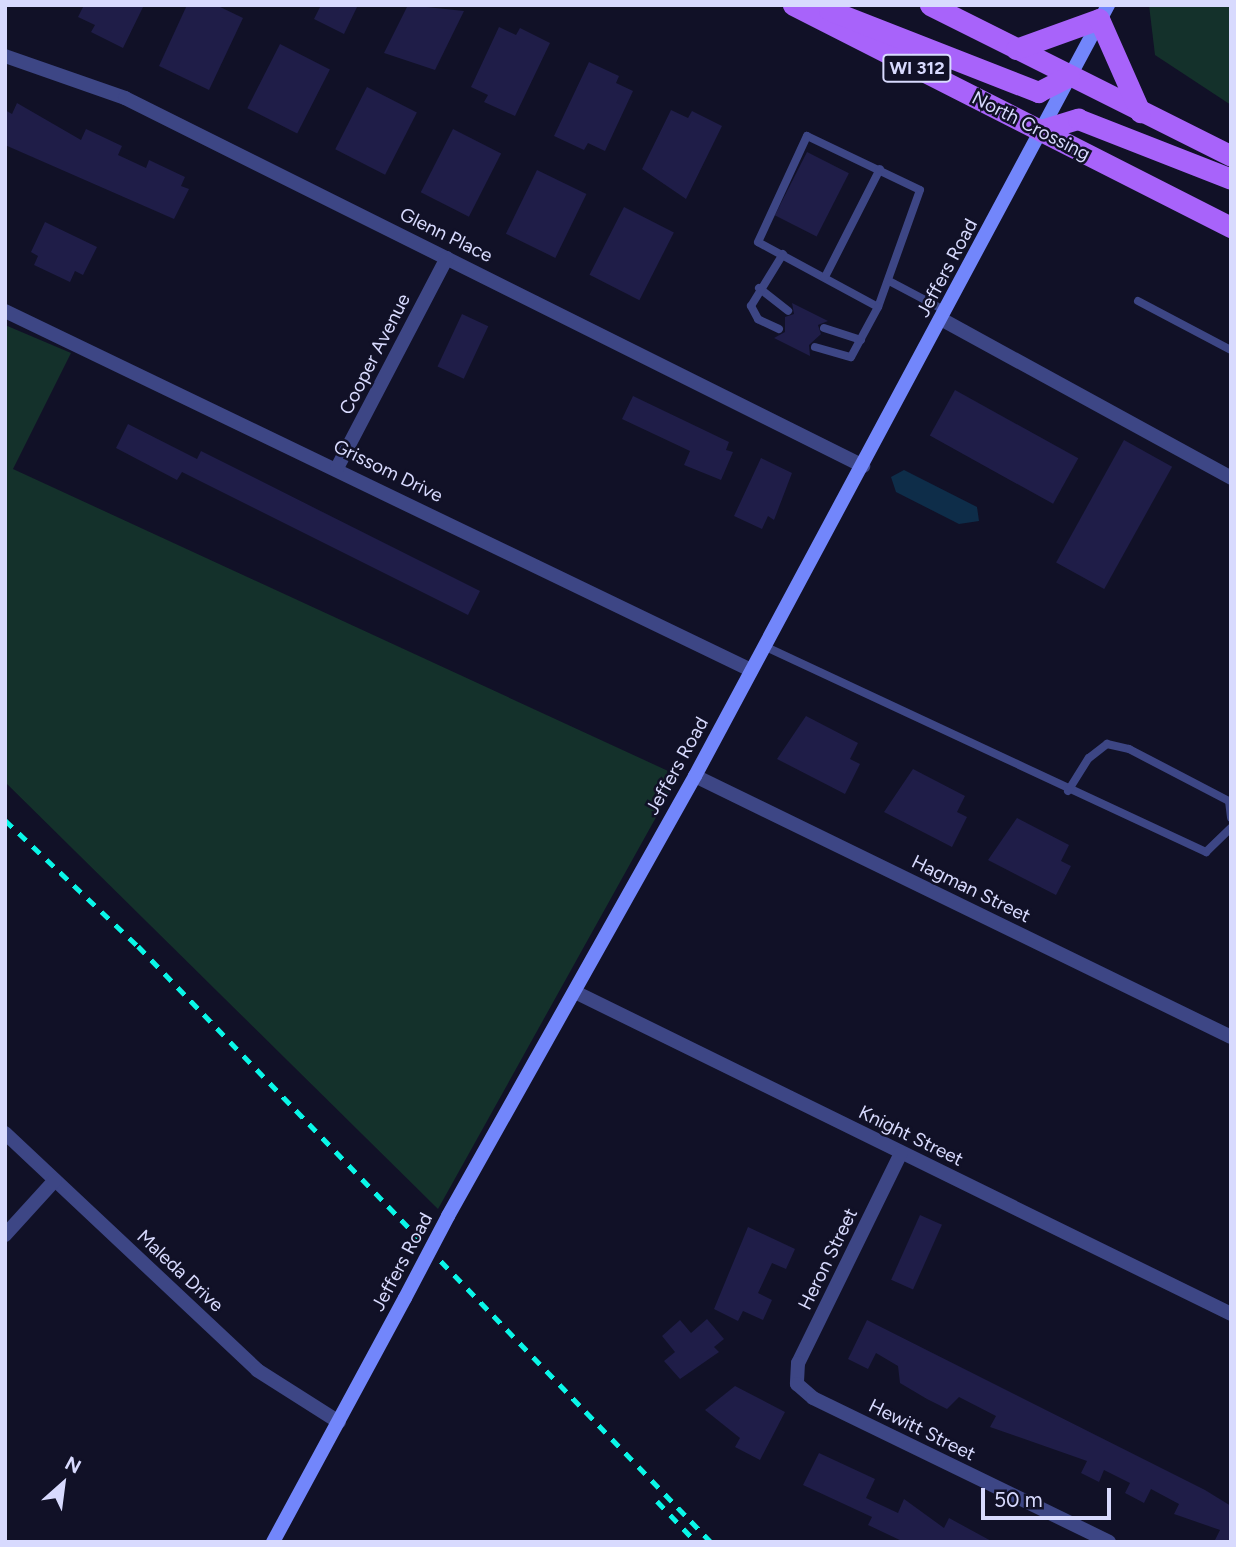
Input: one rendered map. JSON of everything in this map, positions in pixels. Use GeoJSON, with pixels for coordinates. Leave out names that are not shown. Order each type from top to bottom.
{"type":"FeatureCollection","features":[{"type":"Feature","properties":{"kind":"main road","name":"North Crossing"},"geometry":{"type":"LineString","coordinates":[[793,5],[1231,228]]}},
{"type":"Feature","properties":{"kind":"main road"},"geometry":{"type":"LineString","coordinates":[[817,5],[1038,92],[1069,76]]}},
{"type":"Feature","properties":{"kind":"main road"},"geometry":{"type":"LineString","coordinates":[[930,5],[1231,156]]}},
{"type":"Feature","properties":{"kind":"main road","name":"Jeffers Road"},"geometry":{"type":"LineString","coordinates":[[273,1542],[448,1216],[695,776],[1104,12]]}},
{"type":"Feature","properties":{"kind":"main road"},"geometry":{"type":"LineString","coordinates":[[1016,49],[1104,12],[1140,112]]}},
{"type":"Feature","properties":{"kind":"main road"},"geometry":{"type":"LineString","coordinates":[[1041,130],[1078,119],[1231,179]]}},
{"type":"Feature","properties":{"kind":"street","name":"Glenn Place"},"geometry":{"type":"LineString","coordinates":[[5,56],[125,98],[863,466]]}},
{"type":"Feature","properties":{"kind":"street","name":"Cooper Avenue"},"geometry":{"type":"LineString","coordinates":[[338,468],[447,257]]}},
{"type":"Feature","properties":{"kind":"street","name":"Grissom Drive"},"geometry":{"type":"LineString","coordinates":[[5,312],[338,468],[751,670]]}},
{"type":"Feature","properties":{"kind":"street"},"geometry":{"type":"LineString","coordinates":[[943,315],[1231,478]]}},
{"type":"Feature","properties":{"kind":"street","name":"Hagman Street"},"geometry":{"type":"LineString","coordinates":[[695,776],[1231,1037]]}},
{"type":"Feature","properties":{"kind":"street","name":"Knight Street"},"geometry":{"type":"LineString","coordinates":[[575,992],[1231,1314]]}},
{"type":"Feature","properties":{"kind":"street","name":"Maleda Drive"},"geometry":{"type":"LineString","coordinates":[[5,1133],[257,1370],[339,1423]]}},
{"type":"Feature","properties":{"kind":"street","name":"Heron Street"},"geometry":{"type":"LineString","coordinates":[[797,1384],[798,1363],[901,1153]]}},
{"type":"Feature","properties":{"kind":"street"},"geometry":{"type":"LineString","coordinates":[[5,1235],[55,1180]]}},
{"type":"Feature","properties":{"kind":"street","name":"Hewitt Street"},"geometry":{"type":"LineString","coordinates":[[797,1384],[813,1398],[1109,1542]]}},
{"type":"Feature","properties":{"kind":"lane"},"geometry":{"type":"LineString","coordinates":[[815,347],[843,358],[861,340],[891,282],[920,190],[807,136],[758,242],[878,307]]}},
{"type":"Feature","properties":{"kind":"lane"},"geometry":{"type":"LineString","coordinates":[[825,277],[880,169]]}},
{"type":"Feature","properties":{"kind":"lane"},"geometry":{"type":"LineString","coordinates":[[779,329],[752,314],[759,288],[783,254]]}},
{"type":"Feature","properties":{"kind":"lane"},"geometry":{"type":"LineString","coordinates":[[891,282],[943,315]]}},
{"type":"Feature","properties":{"kind":"lane"},"geometry":{"type":"LineString","coordinates":[[759,288],[788,311]]}},
{"type":"Feature","properties":{"kind":"lane"},"geometry":{"type":"LineString","coordinates":[[1138,301],[1231,350]]}},
{"type":"Feature","properties":{"kind":"lane"},"geometry":{"type":"LineString","coordinates":[[824,328],[861,340]]}},
{"type":"Feature","properties":{"kind":"lane"},"geometry":{"type":"LineString","coordinates":[[764,646],[1206,852],[1231,828]]}},
{"type":"Feature","properties":{"kind":"lane"},"geometry":{"type":"LineString","coordinates":[[1068,790],[1089,758],[1107,744],[1129,749],[1230,799],[1231,818]]}},
{"type":"Feature","properties":{"kind":"green space"},"geometry":{"type":"Polygon","coordinates":[[[1149,5],[1231,5],[1231,105],[1155,55],[1149,5]]]}},
{"type":"Feature","properties":{"kind":"green space"},"geometry":{"type":"Polygon","coordinates":[[[5,325],[71,353],[13,469],[679,776],[438,1209],[5,782],[5,325]]]}},
{"type":"Feature","properties":{"kind":"water"},"geometry":{"type":"Polygon","coordinates":[[[904,470],[977,507],[979,521],[959,524],[896,492],[891,477],[904,470]]]}},
{"type":"Feature","properties":{"kind":"building"},"geometry":{"type":"Polygon","coordinates":[[[84,5],[144,5],[123,48],[91,32],[95,25],[78,17],[84,5]]]}},
{"type":"Feature","properties":{"kind":"building"},"geometry":{"type":"Polygon","coordinates":[[[187,5],[216,5],[243,18],[209,90],[159,66],[187,5]]]}},
{"type":"Feature","properties":{"kind":"building"},"geometry":{"type":"Polygon","coordinates":[[[321,5],[358,5],[344,34],[314,19],[321,5]]]}},
{"type":"Feature","properties":{"kind":"building"},"geometry":{"type":"Polygon","coordinates":[[[408,5],[464,11],[435,70],[384,53],[408,5]]]}},
{"type":"Feature","properties":{"kind":"building"},"geometry":{"type":"Polygon","coordinates":[[[499,27],[516,35],[520,28],[550,43],[515,116],[484,102],[488,95],[471,87],[499,27]]]}},
{"type":"Feature","properties":{"kind":"building"},"geometry":{"type":"Polygon","coordinates":[[[280,44],[330,69],[297,134],[247,108],[280,44]]]}},
{"type":"Feature","properties":{"kind":"building"},"geometry":{"type":"Polygon","coordinates":[[[589,62],[619,76],[616,83],[633,91],[605,151],[588,143],[584,150],[554,136],[589,62]]]}},
{"type":"Feature","properties":{"kind":"building"},"geometry":{"type":"Polygon","coordinates":[[[367,87],[417,112],[385,175],[335,149],[367,87]]]}},
{"type":"Feature","properties":{"kind":"building"},"geometry":{"type":"Polygon","coordinates":[[[17,103],[81,140],[86,129],[122,146],[118,155],[146,168],[149,160],[185,177],[181,186],[189,189],[174,219],[5,145],[5,110],[12,114],[17,103]]]}},
{"type":"Feature","properties":{"kind":"building"},"geometry":{"type":"Polygon","coordinates":[[[671,110],[688,118],[692,111],[722,126],[686,199],[642,169],[671,110]]]}},
{"type":"Feature","properties":{"kind":"building"},"geometry":{"type":"Polygon","coordinates":[[[453,129],[501,154],[469,217],[421,192],[453,129]]]}},
{"type":"Feature","properties":{"kind":"building"},"geometry":{"type":"Polygon","coordinates":[[[807,152],[849,173],[817,237],[775,215],[807,152]]]}},
{"type":"Feature","properties":{"kind":"building"},"geometry":{"type":"Polygon","coordinates":[[[537,170],[586,194],[555,258],[506,234],[537,170]]]}},
{"type":"Feature","properties":{"kind":"building"},"geometry":{"type":"Polygon","coordinates":[[[624,207],[674,232],[639,300],[589,275],[624,207]]]}},
{"type":"Feature","properties":{"kind":"building"},"geometry":{"type":"Polygon","coordinates":[[[45,222],[97,247],[83,275],[75,271],[70,282],[34,265],[38,256],[31,252],[45,222]]]}},
{"type":"Feature","properties":{"kind":"building"},"geometry":{"type":"Polygon","coordinates":[[[792,303],[828,321],[818,325],[821,334],[809,345],[810,356],[774,338],[785,332],[785,317],[794,314],[792,303]]]}},
{"type":"Feature","properties":{"kind":"building"},"geometry":{"type":"Polygon","coordinates":[[[462,314],[488,326],[464,379],[437,367],[462,314]]]}},
{"type":"Feature","properties":{"kind":"building"},"geometry":{"type":"Polygon","coordinates":[[[955,390],[1078,458],[1053,504],[930,435],[955,390]]]}},
{"type":"Feature","properties":{"kind":"building"},"geometry":{"type":"Polygon","coordinates":[[[633,396],[729,442],[726,450],[733,452],[721,480],[684,465],[690,451],[622,419],[633,396]]]}},
{"type":"Feature","properties":{"kind":"building"},"geometry":{"type":"Polygon","coordinates":[[[128,424],[197,459],[201,451],[480,591],[468,615],[182,472],[177,480],[116,448],[128,424]]]}},
{"type":"Feature","properties":{"kind":"building"},"geometry":{"type":"Polygon","coordinates":[[[1124,440],[1172,467],[1104,589],[1056,562],[1124,440]]]}},
{"type":"Feature","properties":{"kind":"building"},"geometry":{"type":"Polygon","coordinates":[[[761,458],[792,473],[774,520],[768,516],[762,529],[734,516],[761,458]]]}},
{"type":"Feature","properties":{"kind":"building"},"geometry":{"type":"Polygon","coordinates":[[[806,716],[858,743],[850,759],[860,764],[845,794],[777,759],[806,716]]]}},
{"type":"Feature","properties":{"kind":"building"},"geometry":{"type":"Polygon","coordinates":[[[913,769],[965,796],[957,812],[967,817],[952,847],[884,812],[913,769]]]}},
{"type":"Feature","properties":{"kind":"building"},"geometry":{"type":"Polygon","coordinates":[[[1017,818],[1069,845],[1061,861],[1071,866],[1056,895],[988,860],[1017,818]]]}},
{"type":"Feature","properties":{"kind":"building"},"geometry":{"type":"Polygon","coordinates":[[[920,1215],[942,1225],[913,1290],[891,1280],[920,1215]]]}},
{"type":"Feature","properties":{"kind":"building"},"geometry":{"type":"Polygon","coordinates":[[[748,1227],[795,1249],[786,1269],[772,1263],[758,1293],[772,1300],[763,1320],[743,1311],[738,1321],[714,1309],[748,1227]]]}},
{"type":"Feature","properties":{"kind":"building"},"geometry":{"type":"Polygon","coordinates":[[[707,1319],[724,1339],[714,1347],[719,1352],[680,1379],[664,1361],[675,1352],[662,1336],[680,1320],[691,1333],[707,1319]]]}},
{"type":"Feature","properties":{"kind":"building"},"geometry":{"type":"Polygon","coordinates":[[[867,1320],[1205,1490],[1231,1506],[1231,1542],[1214,1542],[1220,1530],[1174,1514],[1179,1504],[1151,1489],[1144,1503],[1125,1493],[1130,1483],[1104,1470],[1099,1482],[1081,1473],[1087,1461],[990,1427],[996,1416],[959,1397],[947,1409],[927,1399],[900,1383],[898,1366],[876,1353],[868,1369],[848,1359],[867,1320]]]}},
{"type":"Feature","properties":{"kind":"building"},"geometry":{"type":"Polygon","coordinates":[[[735,1386],[785,1412],[760,1460],[735,1447],[740,1438],[705,1410],[735,1386]]]}},
{"type":"Feature","properties":{"kind":"building"},"geometry":{"type":"Polygon","coordinates":[[[819,1453],[875,1479],[866,1498],[898,1513],[904,1499],[944,1528],[949,1518],[993,1542],[904,1542],[868,1525],[872,1517],[803,1485],[819,1453]]]}},
{"type":"Feature","properties":{"kind":"railway"},"geometry":{"type":"LineString","coordinates":[[5,820],[138,946],[711,1542]]}},
{"type":"Feature","properties":{"kind":"railway"},"geometry":{"type":"LineString","coordinates":[[657,1501],[696,1542]]}}]}
